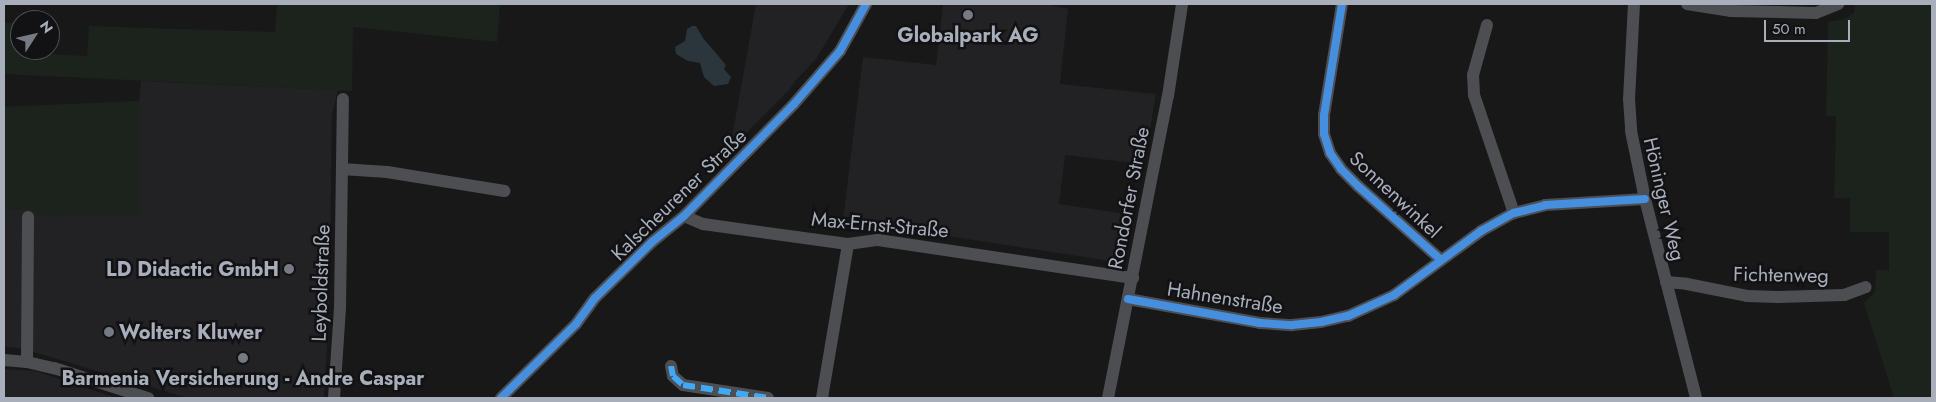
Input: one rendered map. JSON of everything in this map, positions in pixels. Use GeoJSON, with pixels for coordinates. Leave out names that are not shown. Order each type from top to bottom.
{"type":"FeatureCollection","features":[{"type":"Feature","properties":{"kind":"street","name":"Kalscheurener Straße"},"geometry":{"type":"LineString","coordinates":[[501,398],[576,324],[595,298],[652,242],[684,216],[794,104],[840,51],[866,4]]}},
{"type":"Feature","properties":{"kind":"street","name":"Rondorfer Straße"},"geometry":{"type":"LineString","coordinates":[[1108,398],[1168,96],[1182,4]]}},
{"type":"Feature","properties":{"kind":"street","name":"Sonnenwinkel"},"geometry":{"type":"LineString","coordinates":[[1342,4],[1324,115],[1324,134],[1330,153],[1352,180],[1441,260]]}},
{"type":"Feature","properties":{"kind":"street","name":"Höninger Weg"},"geometry":{"type":"LineString","coordinates":[[1634,4],[1629,98],[1631,131],[1645,199],[1696,398]]}},
{"type":"Feature","properties":{"kind":"street"},"geometry":{"type":"LineString","coordinates":[[1687,4],[1731,11],[1808,13],[1829,10],[1838,4]]}},
{"type":"Feature","properties":{"kind":"street"},"geometry":{"type":"LineString","coordinates":[[1487,25],[1473,75],[1474,90],[1477,108],[1514,213]]}},
{"type":"Feature","properties":{"kind":"street","name":"Leyboldstraße"},"geometry":{"type":"LineString","coordinates":[[334,398],[340,308],[343,99]]}},
{"type":"Feature","properties":{"kind":"street"},"geometry":{"type":"LineString","coordinates":[[342,169],[387,172],[504,192]]}},
{"type":"Feature","properties":{"kind":"street","name":"Hahnenstraße"},"geometry":{"type":"LineString","coordinates":[[1128,299],[1260,323],[1292,325],[1321,322],[1348,316],[1378,304],[1394,295],[1481,231],[1514,213],[1545,206],[1645,199]]}},
{"type":"Feature","properties":{"kind":"street","name":"Max-Ernst-Straße"},"geometry":{"type":"LineString","coordinates":[[684,216],[703,224],[848,244],[878,240],[1133,278]]}},
{"type":"Feature","properties":{"kind":"street"},"geometry":{"type":"LineString","coordinates":[[27,362],[28,217]]}},
{"type":"Feature","properties":{"kind":"street"},"geometry":{"type":"LineString","coordinates":[[822,398],[848,244]]}},
{"type":"Feature","properties":{"kind":"street","name":"Fichtenweg"},"geometry":{"type":"LineString","coordinates":[[1666,282],[1738,294],[1778,297],[1844,295],[1866,287]]}},
{"type":"Feature","properties":{"kind":"street"},"geometry":{"type":"LineString","coordinates":[[4,360],[27,362],[148,398]]}},
{"type":"Feature","properties":{"kind":"street"},"geometry":{"type":"LineString","coordinates":[[671,366],[673,376],[684,385],[768,398]]}},
{"type":"Feature","properties":{"kind":"shaded area"},"geometry":{"type":"Polygon","coordinates":[[[277,4],[500,4],[497,42],[353,27],[352,91],[4,74],[4,23],[10,23],[10,60],[60,60],[60,54],[87,56],[89,26],[275,32],[277,4]]]}},
{"type":"Feature","properties":{"kind":"shaded area"},"geometry":{"type":"Polygon","coordinates":[[[756,4],[849,4],[816,59],[790,89],[736,143],[731,143],[756,4]]]}},
{"type":"Feature","properties":{"kind":"shaded area"},"geometry":{"type":"Polygon","coordinates":[[[943,4],[1047,4],[1068,9],[1060,84],[1156,94],[1144,164],[1065,155],[1059,204],[1132,215],[1124,263],[843,220],[863,57],[936,65],[943,4]]]}},
{"type":"Feature","properties":{"kind":"shaded area"},"geometry":{"type":"Polygon","coordinates":[[[1855,4],[1932,4],[1932,398],[1894,398],[1864,303],[1875,292],[1876,270],[1889,270],[1889,232],[1850,232],[1850,198],[1834,198],[1836,116],[1826,116],[1828,22],[1845,19],[1854,13],[1855,4]]]}},
{"type":"Feature","properties":{"kind":"shaded area"},"geometry":{"type":"Polygon","coordinates":[[[696,26],[703,38],[726,65],[724,69],[731,77],[728,84],[714,86],[704,77],[700,63],[688,61],[676,54],[675,47],[685,41],[687,29],[696,26]]]}},
{"type":"Feature","properties":{"kind":"shaded area"},"geometry":{"type":"Polygon","coordinates":[[[141,81],[338,90],[332,115],[329,313],[324,398],[188,398],[20,348],[4,347],[4,107],[139,101],[141,81]]]}},
{"type":"Feature","properties":{"kind":"shaded area"},"geometry":{"type":"Polygon","coordinates":[[[140,101],[140,215],[36,216],[36,210],[4,210],[4,107],[140,101]]]}},
{"type":"Feature","properties":{"kind":"shaded area"},"geometry":{"type":"Polygon","coordinates":[[[4,369],[35,371],[116,398],[4,398],[4,369]]]}},
{"type":"Feature","properties":{"kind":"marked path"},"geometry":{"type":"LineString","coordinates":[[671,366],[673,376],[683,385],[768,398]]}},
{"type":"Feature","properties":{"kind":"cycle path"},"geometry":{"type":"LineString","coordinates":[[501,398],[576,324],[595,298],[652,242],[684,216],[794,104],[840,51],[866,4]]}},
{"type":"Feature","properties":{"kind":"cycle path"},"geometry":{"type":"LineString","coordinates":[[1342,4],[1324,115],[1324,134],[1330,153],[1341,169],[1358,186],[1441,260]]}},
{"type":"Feature","properties":{"kind":"cycle path"},"geometry":{"type":"LineString","coordinates":[[1128,299],[1260,323],[1292,325],[1321,322],[1348,316],[1394,295],[1481,231],[1514,213],[1545,205],[1645,199]]}},
{"type":"Feature","properties":{"kind":"place","name":"Globalpark AG"},"geometry":{"type":"Point","coordinates":[968,15]}},
{"type":"Feature","properties":{"kind":"place","name":"LD Didactic GmbH"},"geometry":{"type":"Point","coordinates":[289,269]}},
{"type":"Feature","properties":{"kind":"place","name":"Wolters Kluwer"},"geometry":{"type":"Point","coordinates":[109,332]}},
{"type":"Feature","properties":{"kind":"place","name":"Barmenia Versicherung - Andre Caspar"},"geometry":{"type":"Point","coordinates":[243,358]}}]}
